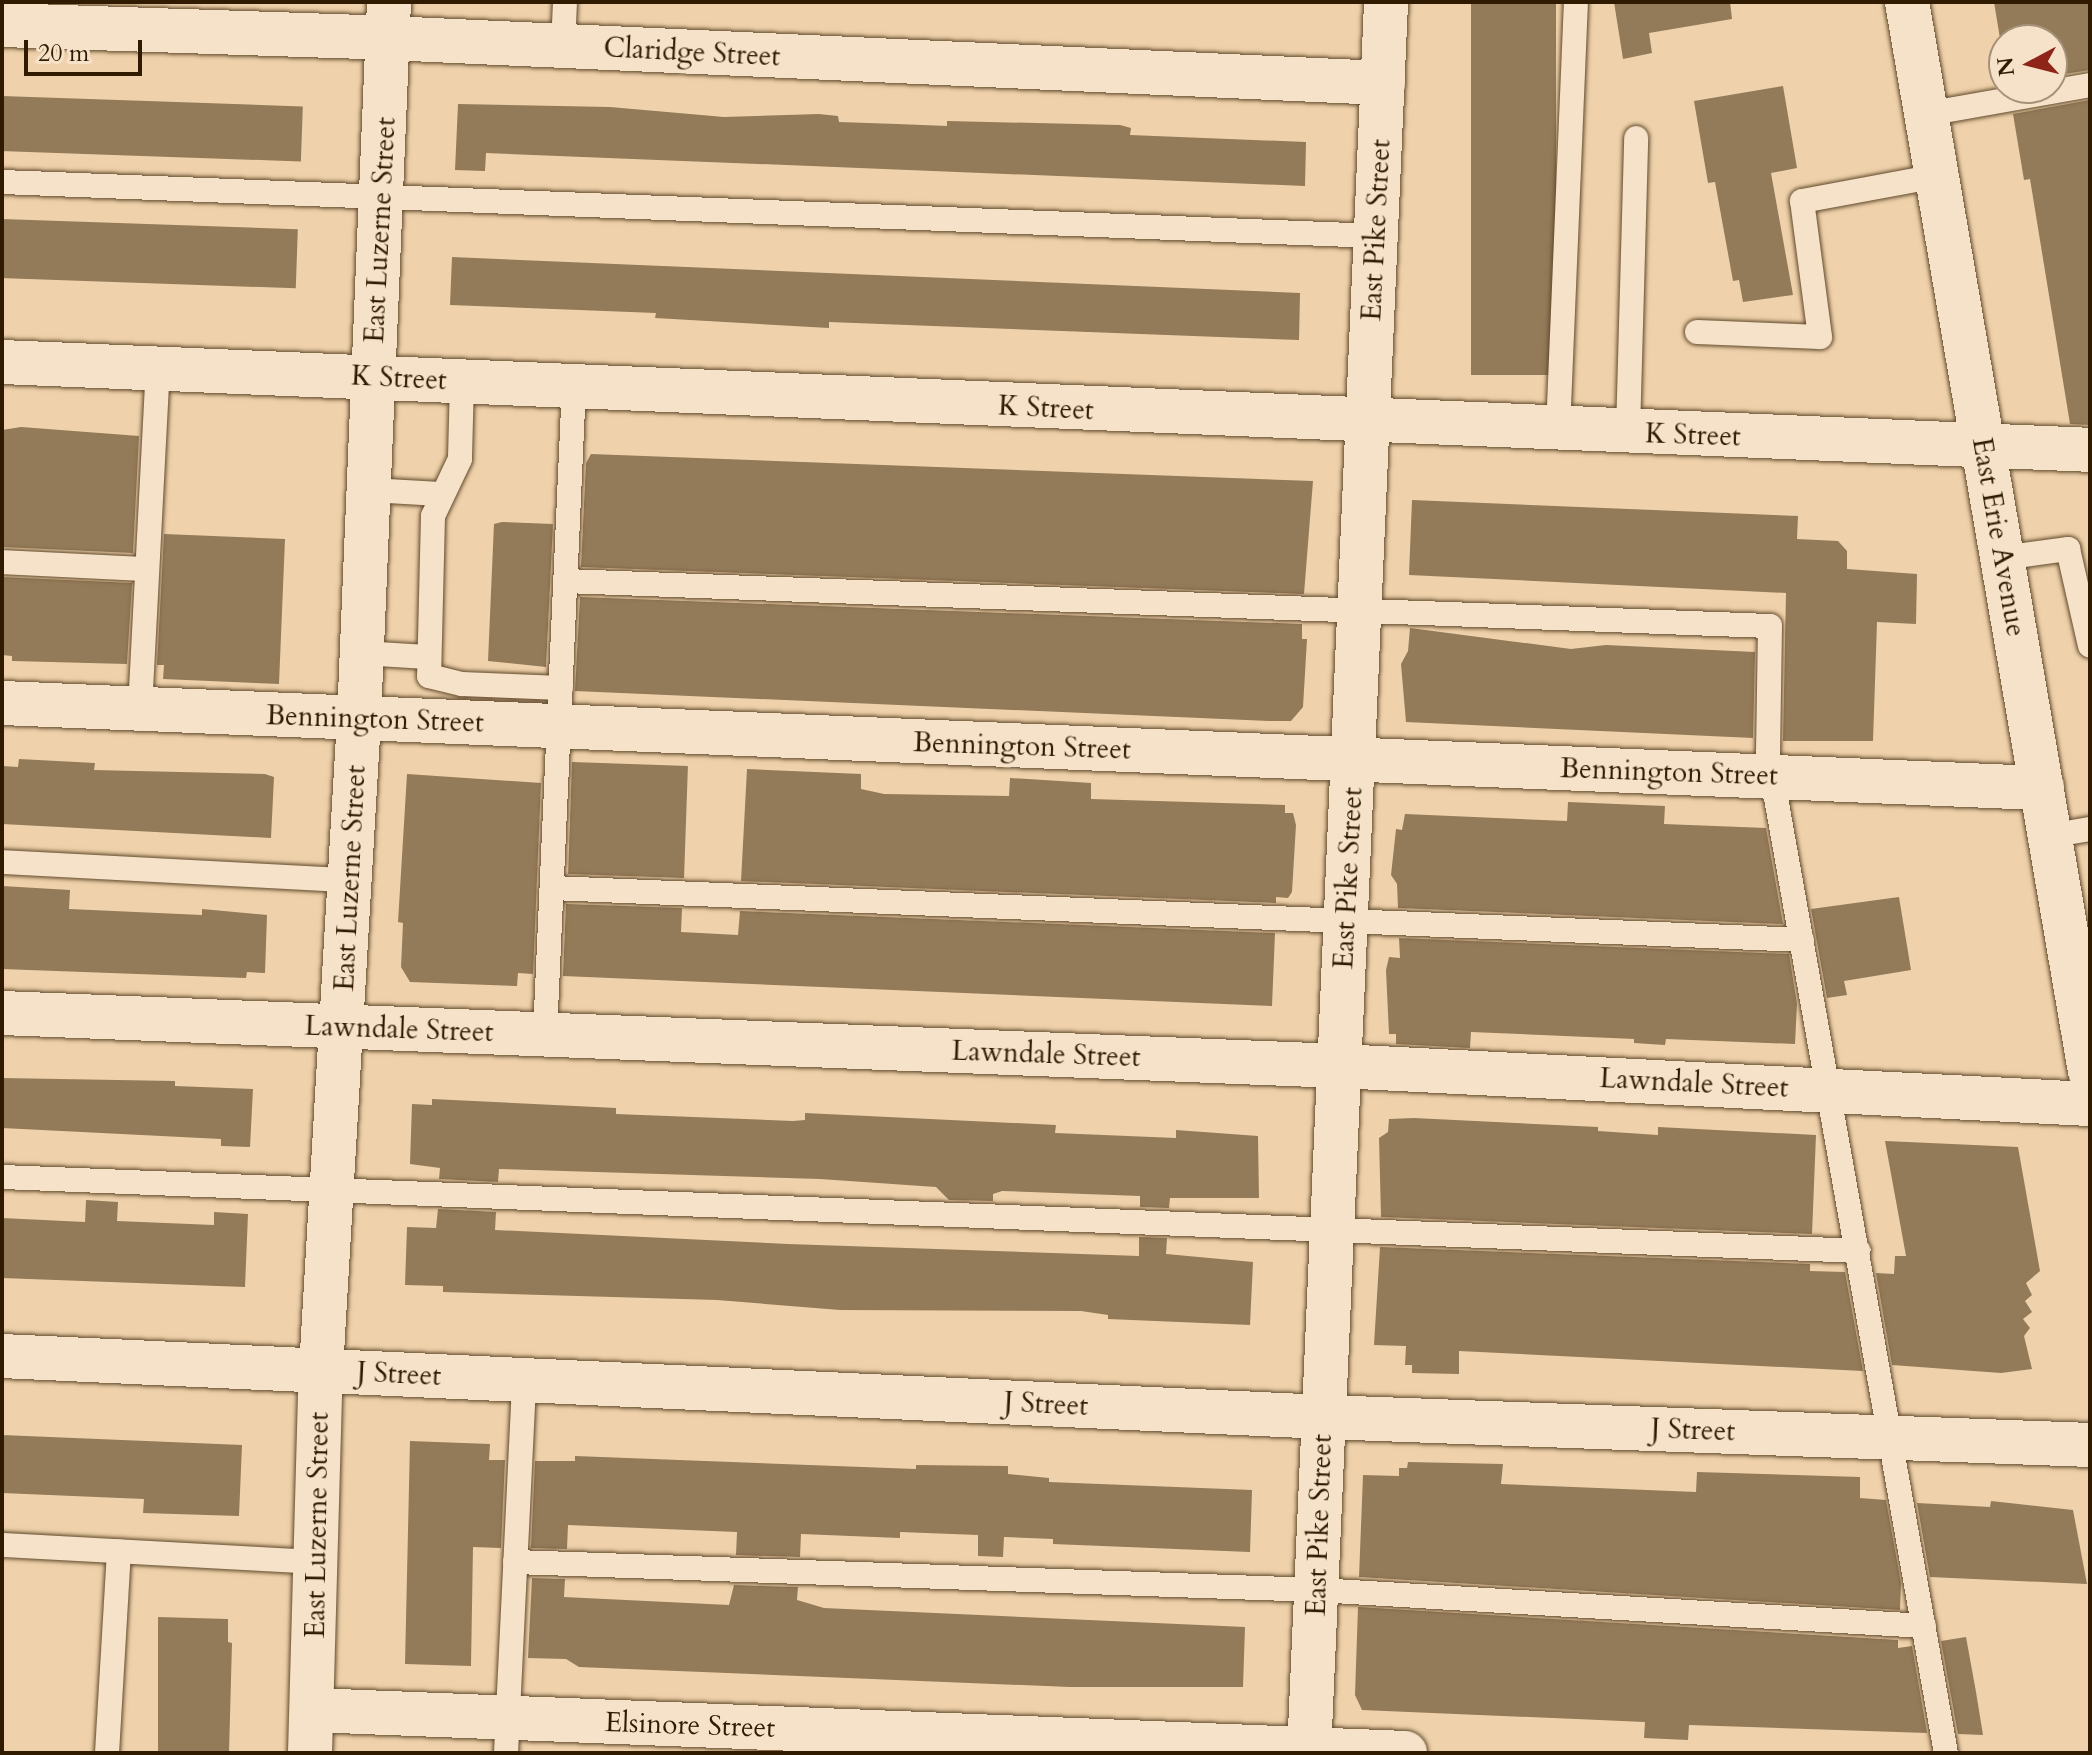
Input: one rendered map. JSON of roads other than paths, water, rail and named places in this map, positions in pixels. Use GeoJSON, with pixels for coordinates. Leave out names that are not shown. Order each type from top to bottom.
{"type":"FeatureCollection","features":[{"type":"Feature","properties":{"kind":"street","name":"East Pike Street"},"geometry":{"type":"LineString","coordinates":[[1309,1751],[1386,2]]}},
{"type":"Feature","properties":{"kind":"street","name":"East Erie Avenue"},"geometry":{"type":"LineString","coordinates":[[1907,2],[2042,788],[2070,832],[2090,1071]]}},
{"type":"Feature","properties":{"kind":"street","name":"Claridge Street"},"geometry":{"type":"LineString","coordinates":[[2,25],[178,16],[389,20],[563,46],[1383,83]]}},
{"type":"Feature","properties":{"kind":"street","name":"East Luzerne Street"},"geometry":{"type":"LineString","coordinates":[[310,1753],[321,1370],[351,880],[389,20]]}},
{"type":"Feature","properties":{"kind":"street","name":"K Street"},"geometry":{"type":"LineString","coordinates":[[2,362],[1368,423],[2090,450]]}},
{"type":"Feature","properties":{"kind":"street","name":"Bennington Street"},"geometry":{"type":"LineString","coordinates":[[2,703],[359,718],[560,707],[1353,759],[2042,788]]}},
{"type":"Feature","properties":{"kind":"street","name":"Lawndale Street"},"geometry":{"type":"LineString","coordinates":[[2,1013],[1339,1066],[2090,1104]]}},
{"type":"Feature","properties":{"kind":"street","name":"J Street"},"geometry":{"type":"LineString","coordinates":[[2,1356],[1324,1417],[2090,1445]]}},
{"type":"Feature","properties":{"kind":"street","name":"Elsinore Street"},"geometry":{"type":"LineString","coordinates":[[312,1710],[507,1735],[1405,1753]]}},
{"type":"Feature","properties":{"kind":"lane"},"geometry":{"type":"LineString","coordinates":[[563,46],[565,2]]}},
{"type":"Feature","properties":{"kind":"lane"},"geometry":{"type":"LineString","coordinates":[[1558,430],[1576,2]]}},
{"type":"Feature","properties":{"kind":"lane"},"geometry":{"type":"LineString","coordinates":[[1926,114],[2090,85]]}},
{"type":"Feature","properties":{"kind":"lane"},"geometry":{"type":"LineString","coordinates":[[1628,432],[1636,138]]}},
{"type":"Feature","properties":{"kind":"lane"},"geometry":{"type":"LineString","coordinates":[[1697,332],[1820,337],[1802,201],[1937,176]]}},
{"type":"Feature","properties":{"kind":"lane"},"geometry":{"type":"LineString","coordinates":[[2,182],[1376,236]]}},
{"type":"Feature","properties":{"kind":"lane"},"geometry":{"type":"LineString","coordinates":[[140,709],[158,369]]}},
{"type":"Feature","properties":{"kind":"lane"},"geometry":{"type":"LineString","coordinates":[[462,381],[460,459],[433,516],[427,657],[429,676],[560,707]]}},
{"type":"Feature","properties":{"kind":"lane"},"geometry":{"type":"LineString","coordinates":[[545,1034],[574,386]]}},
{"type":"Feature","properties":{"kind":"lane"},"geometry":{"type":"LineString","coordinates":[[369,490],[441,494]]}},
{"type":"Feature","properties":{"kind":"lane"},"geometry":{"type":"LineString","coordinates":[[2002,558],[2068,549],[2090,646]]}},
{"type":"Feature","properties":{"kind":"lane"},"geometry":{"type":"LineString","coordinates":[[2,562],[147,569]]}},
{"type":"Feature","properties":{"kind":"lane"},"geometry":{"type":"LineString","coordinates":[[565,581],[1770,626],[1772,777],[1893,1438],[1946,1753]]}},
{"type":"Feature","properties":{"kind":"lane"},"geometry":{"type":"LineString","coordinates":[[362,653],[427,657]]}},
{"type":"Feature","properties":{"kind":"lane"},"geometry":{"type":"LineString","coordinates":[[2,862],[351,880]]}},
{"type":"Feature","properties":{"kind":"lane"},"geometry":{"type":"LineString","coordinates":[[552,888],[1802,940]]}},
{"type":"Feature","properties":{"kind":"lane"},"geometry":{"type":"LineString","coordinates":[[2,1177],[1859,1251]]}},
{"type":"Feature","properties":{"kind":"lane"},"geometry":{"type":"LineString","coordinates":[[507,1735],[524,1380]]}},
{"type":"Feature","properties":{"kind":"lane"},"geometry":{"type":"LineString","coordinates":[[2,1545],[316,1562]]}},
{"type":"Feature","properties":{"kind":"lane"},"geometry":{"type":"LineString","coordinates":[[107,1753],[119,1551]]}},
{"type":"Feature","properties":{"kind":"lane"},"geometry":{"type":"LineString","coordinates":[[515,1562],[1317,1590],[1924,1626]]}}]}
